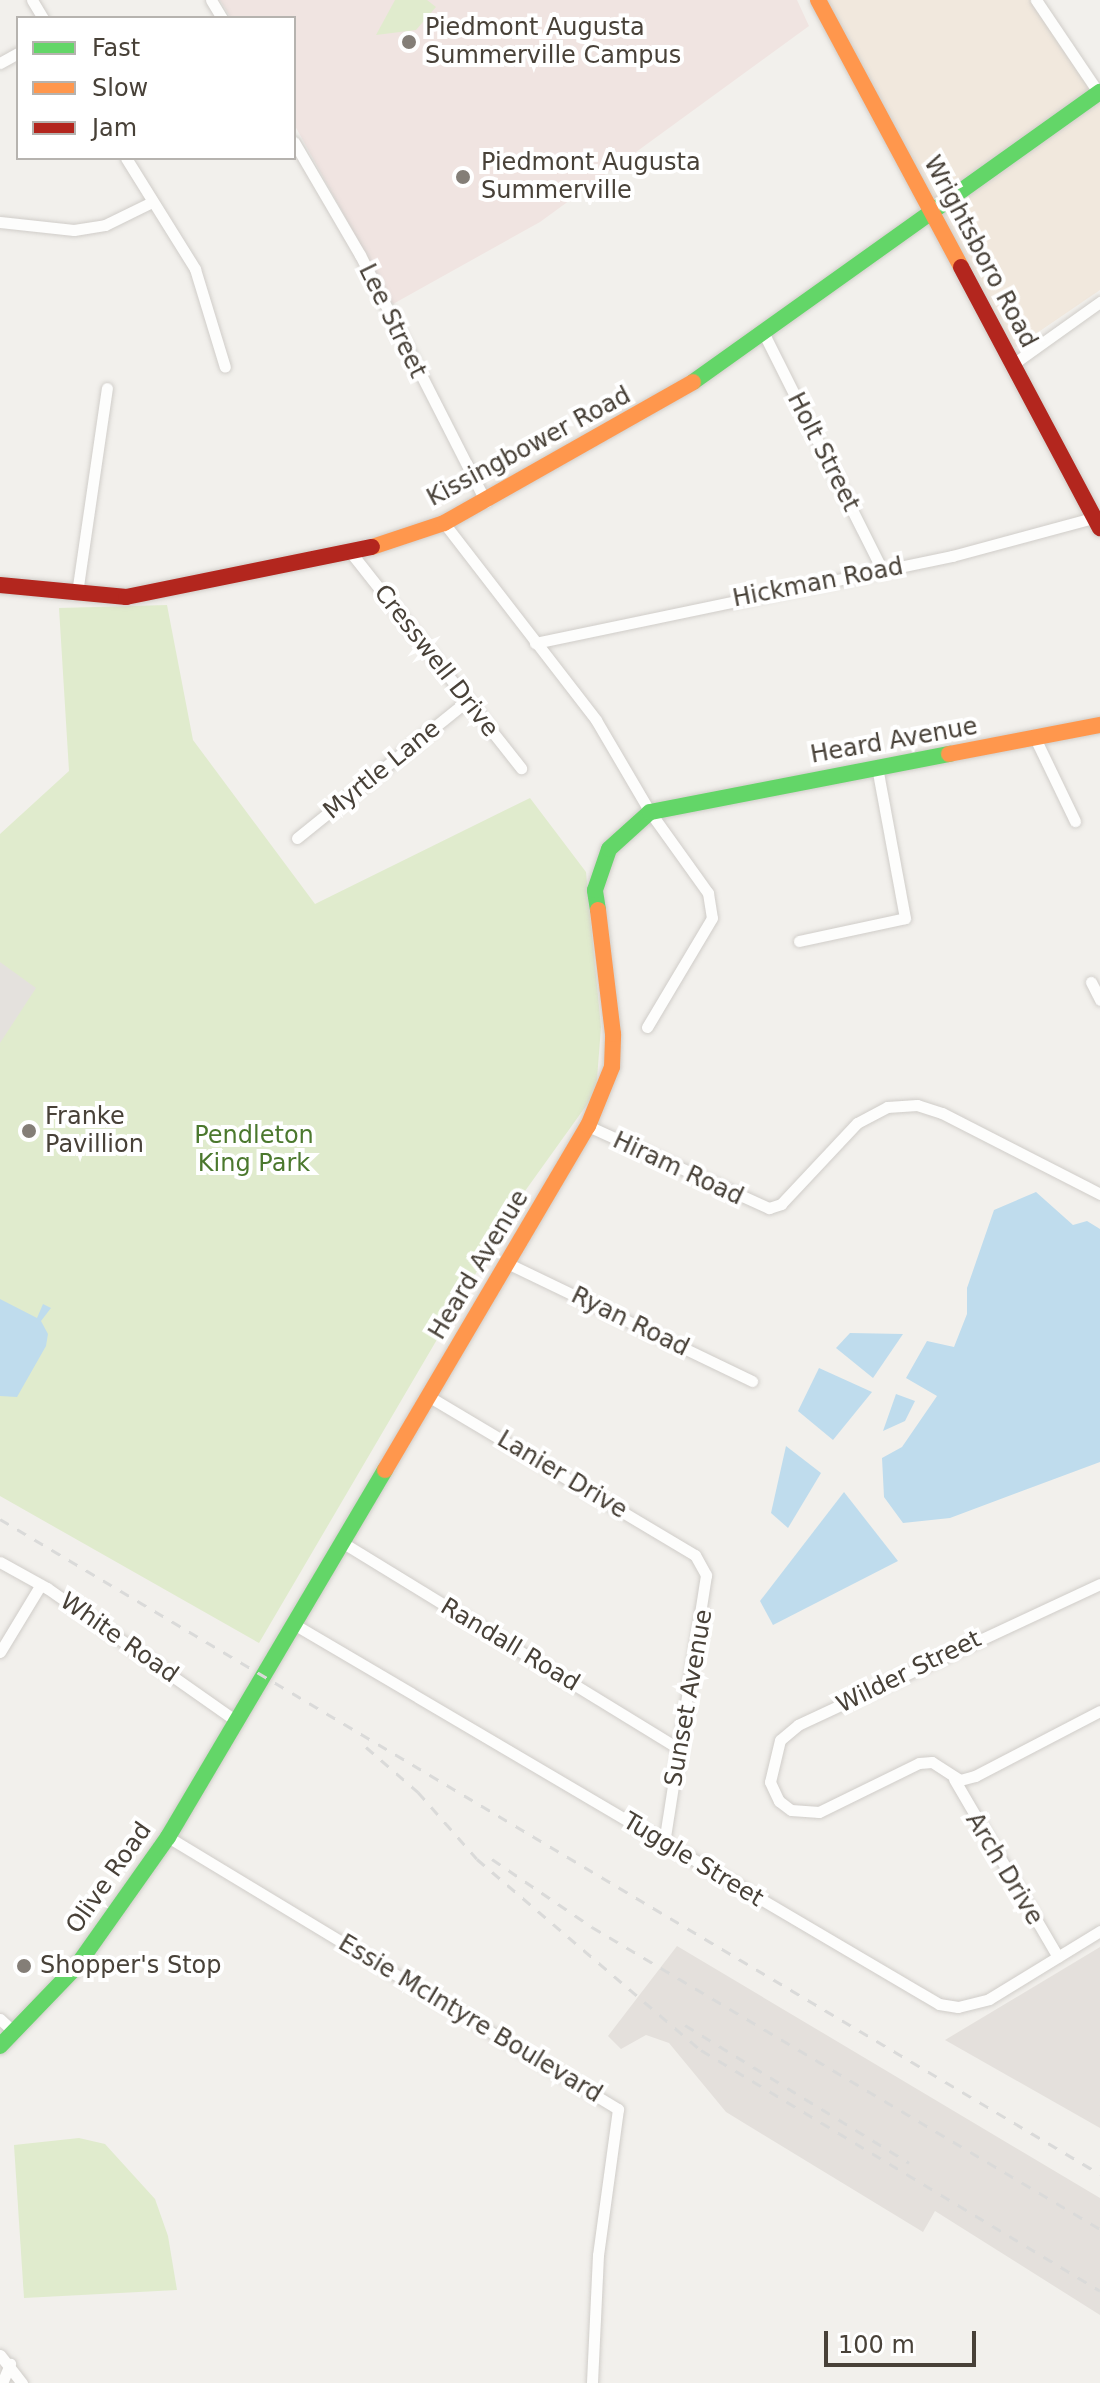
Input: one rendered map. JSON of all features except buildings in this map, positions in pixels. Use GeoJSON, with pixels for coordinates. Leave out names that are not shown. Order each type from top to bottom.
{"type":"FeatureCollection","features":[{"type":"Feature","properties":{"kind":"street","name":"Wrightsboro Road"},"geometry":{"type":"LineString","coordinates":[[818,0],[1098,521]]}},
{"type":"Feature","properties":{"kind":"street"},"geometry":{"type":"LineString","coordinates":[[1036,0],[1099,93]]}},
{"type":"Feature","properties":{"kind":"street","name":"Kissingbower Road"},"geometry":{"type":"LineString","coordinates":[[0,585],[126,597],[352,554],[444,523],[677,393],[933,214],[1099,93]]}},
{"type":"Feature","properties":{"kind":"street","name":"Lee Street"},"geometry":{"type":"LineString","coordinates":[[296,145],[360,255],[486,502]]}},
{"type":"Feature","properties":{"kind":"street"},"geometry":{"type":"LineString","coordinates":[[127,160],[195,269],[225,367]]}},
{"type":"Feature","properties":{"kind":"street"},"geometry":{"type":"LineString","coordinates":[[0,222],[74,230],[105,225],[152,202]]}},
{"type":"Feature","properties":{"kind":"street"},"geometry":{"type":"LineString","coordinates":[[1013,364],[1100,302]]}},
{"type":"Feature","properties":{"kind":"street","name":"Holt Street"},"geometry":{"type":"LineString","coordinates":[[764,334],[882,570]]}},
{"type":"Feature","properties":{"kind":"street"},"geometry":{"type":"LineString","coordinates":[[77,593],[107,388]]}},
{"type":"Feature","properties":{"kind":"street","name":"Hickman Road"},"geometry":{"type":"LineString","coordinates":[[535,643],[1098,521]]}},
{"type":"Feature","properties":{"kind":"street"},"geometry":{"type":"LineString","coordinates":[[444,523],[596,720],[650,812],[713,905],[712,918],[647,1027]]}},
{"type":"Feature","properties":{"kind":"street","name":"Cresswell Drive"},"geometry":{"type":"LineString","coordinates":[[352,554],[521,768]]}},
{"type":"Feature","properties":{"kind":"street","name":"Myrtle Lane"},"geometry":{"type":"LineString","coordinates":[[297,838],[467,701]]}},
{"type":"Feature","properties":{"kind":"street","name":"Heard Avenue"},"geometry":{"type":"LineString","coordinates":[[235,1720],[588,1126],[612,1067],[613,1034],[595,890],[609,849],[650,812],[877,767],[1036,740],[1100,725]]}},
{"type":"Feature","properties":{"kind":"street"},"geometry":{"type":"LineString","coordinates":[[1036,740],[1075,821]]}},
{"type":"Feature","properties":{"kind":"street"},"geometry":{"type":"LineString","coordinates":[[799,941],[905,918],[877,767]]}},
{"type":"Feature","properties":{"kind":"street"},"geometry":{"type":"LineString","coordinates":[[1091,982],[1100,1000]]}},
{"type":"Feature","properties":{"kind":"street","name":"Hiram Road"},"geometry":{"type":"LineString","coordinates":[[588,1126],[769,1208],[781,1204],[857,1123],[887,1107],[917,1105],[942,1113],[1100,1194]]}},
{"type":"Feature","properties":{"kind":"street","name":"Ryan Road"},"geometry":{"type":"LineString","coordinates":[[507,1263],[752,1381]]}},
{"type":"Feature","properties":{"kind":"street","name":"Lanier Drive"},"geometry":{"type":"LineString","coordinates":[[428,1396],[695,1555]]}},
{"type":"Feature","properties":{"kind":"street","name":"Randall Road"},"geometry":{"type":"LineString","coordinates":[[340,1541],[680,1749]]}},
{"type":"Feature","properties":{"kind":"street","name":"Sunset Avenue"},"geometry":{"type":"LineString","coordinates":[[664,1843],[705,1601],[706,1575],[695,1555]]}},
{"type":"Feature","properties":{"kind":"street","name":"White Road"},"geometry":{"type":"LineString","coordinates":[[0,1562],[40,1586],[235,1720]]}},
{"type":"Feature","properties":{"kind":"street","name":"Wilder Street"},"geometry":{"type":"LineString","coordinates":[[954,1779],[926,1762],[819,1812],[799,1813],[779,1801],[770,1773],[780,1740],[791,1730],[1100,1584]]}},
{"type":"Feature","properties":{"kind":"street"},"geometry":{"type":"LineString","coordinates":[[0,1652],[40,1586]]}},
{"type":"Feature","properties":{"kind":"street","name":"Tuggle Street"},"geometry":{"type":"LineString","coordinates":[[292,1623],[939,2004],[958,2007],[989,1999],[1100,1931]]}},
{"type":"Feature","properties":{"kind":"street"},"geometry":{"type":"LineString","coordinates":[[954,1779],[975,1776],[1100,1711]]}},
{"type":"Feature","properties":{"kind":"street","name":"Olive Road"},"geometry":{"type":"LineString","coordinates":[[0,2046],[94,1944],[168,1837],[235,1720]]}},
{"type":"Feature","properties":{"kind":"street","name":"Arch Drive"},"geometry":{"type":"LineString","coordinates":[[954,1779],[1058,1957]]}},
{"type":"Feature","properties":{"kind":"street","name":"Essie McIntyre Boulevard"},"geometry":{"type":"LineString","coordinates":[[168,1837],[618,2109],[598,2255],[592,2383]]}},
{"type":"Feature","properties":{"kind":"street"},"geometry":{"type":"LineString","coordinates":[[0,2019],[14,2032]]}},
{"type":"Feature","properties":{"kind":"street"},"geometry":{"type":"LineString","coordinates":[[0,2355],[22,2383]]}},
{"type":"Feature","properties":{"kind":"street"},"geometry":{"type":"LineString","coordinates":[[2,2383],[10,2364]]}},
{"type":"Feature","properties":{"kind":"shaded area","name":"Piedmont Augusta Summerville"},"geometry":{"type":"Polygon","coordinates":[[[220,0],[797,0],[809,26],[540,222],[393,304],[296,128],[296,16],[230,16],[220,0]]]}},
{"type":"Feature","properties":{"kind":"shaded area"},"geometry":{"type":"Polygon","coordinates":[[[826,0],[1030,0],[1100,103],[1100,290],[1015,348],[826,0]]]}},
{"type":"Feature","properties":{"kind":"shaded area"},"geometry":{"type":"Polygon","coordinates":[[[0,962],[36,988],[0,1043],[0,962]]]}},
{"type":"Feature","properties":{"kind":"shaded area"},"geometry":{"type":"Polygon","coordinates":[[[677,1946],[1100,2198],[1100,2315],[935,2211],[923,2232],[726,2112],[669,2043],[646,2035],[621,2049],[608,2036],[677,1946]]]}},
{"type":"Feature","properties":{"kind":"shaded area"},"geometry":{"type":"Polygon","coordinates":[[[1100,1947],[1100,2128],[945,2040],[1100,1947]]]}},
{"type":"Feature","properties":{"kind":"green space"},"geometry":{"type":"Polygon","coordinates":[[[395,0],[427,0],[436,7],[416,30],[376,35],[395,0]]]}},
{"type":"Feature","properties":{"kind":"green space","name":"Pendleton King Park"},"geometry":{"type":"Polygon","coordinates":[[[167,605],[193,740],[315,904],[530,798],[586,872],[601,1027],[596,1092],[520,1198],[259,1643],[0,1496],[0,834],[69,771],[59,608],[167,605]]]}},
{"type":"Feature","properties":{"kind":"green space"},"geometry":{"type":"Polygon","coordinates":[[[79,2138],[105,2144],[155,2199],[168,2236],[177,2290],[24,2298],[14,2145],[79,2138]]]}},
{"type":"Feature","properties":{"kind":"water"},"geometry":{"type":"Polygon","coordinates":[[[1036,1192],[1073,1225],[1087,1221],[1100,1229],[1100,1462],[950,1518],[903,1523],[884,1497],[882,1458],[902,1447],[937,1396],[906,1378],[927,1341],[954,1347],[967,1314],[967,1288],[994,1210],[1036,1192]]]}},
{"type":"Feature","properties":{"kind":"water"},"geometry":{"type":"Polygon","coordinates":[[[0,1299],[37,1318],[43,1304],[51,1308],[41,1321],[48,1334],[46,1346],[17,1397],[0,1396],[0,1299]]]}},
{"type":"Feature","properties":{"kind":"water"},"geometry":{"type":"Polygon","coordinates":[[[850,1333],[903,1334],[873,1378],[836,1348],[850,1333]]]}},
{"type":"Feature","properties":{"kind":"water"},"geometry":{"type":"Polygon","coordinates":[[[819,1368],[872,1392],[833,1440],[798,1411],[819,1368]]]}},
{"type":"Feature","properties":{"kind":"water"},"geometry":{"type":"Polygon","coordinates":[[[896,1394],[915,1401],[905,1421],[883,1431],[896,1394]]]}},
{"type":"Feature","properties":{"kind":"water"},"geometry":{"type":"Polygon","coordinates":[[[786,1446],[821,1473],[788,1528],[771,1513],[786,1446]]]}},
{"type":"Feature","properties":{"kind":"water"},"geometry":{"type":"Polygon","coordinates":[[[844,1492],[898,1561],[773,1625],[760,1601],[844,1492]]]}},
{"type":"Feature","properties":{"kind":"railway"},"geometry":{"type":"LineString","coordinates":[[0,1519],[1100,2174]]}},
{"type":"Feature","properties":{"kind":"railway"},"geometry":{"type":"LineString","coordinates":[[366,1747],[418,1792],[477,1859],[701,2050],[1100,2291]]}},
{"type":"Feature","properties":{"kind":"railway"},"geometry":{"type":"LineString","coordinates":[[492,1859],[592,1927],[1100,2229]]}},
{"type":"Feature","properties":{"kind":"railway"},"geometry":{"type":"LineString","coordinates":[[685,2025],[909,2163]]}},
{"type":"Feature","properties":{"kind":"traffic: fast"},"geometry":{"type":"LineString","coordinates":[[693,382],[1100,92]]}},
{"type":"Feature","properties":{"kind":"traffic: fast"},"geometry":{"type":"LineString","coordinates":[[598,910],[595,890],[609,849],[650,812],[949,754]]}},
{"type":"Feature","properties":{"kind":"traffic: fast"},"geometry":{"type":"LineString","coordinates":[[0,2046],[76,1967],[168,1837],[385,1470]]}},
{"type":"Feature","properties":{"kind":"traffic: slow"},"geometry":{"type":"LineString","coordinates":[[818,0],[961,267]]}},
{"type":"Feature","properties":{"kind":"traffic: slow"},"geometry":{"type":"LineString","coordinates":[[372,547],[444,523],[693,382]]}},
{"type":"Feature","properties":{"kind":"traffic: slow"},"geometry":{"type":"LineString","coordinates":[[949,754],[1100,725]]}},
{"type":"Feature","properties":{"kind":"traffic: slow"},"geometry":{"type":"LineString","coordinates":[[385,1470],[588,1126],[612,1067],[613,1034],[598,910]]}},
{"type":"Feature","properties":{"kind":"traffic: jam"},"geometry":{"type":"LineString","coordinates":[[961,267],[1100,528]]}},
{"type":"Feature","properties":{"kind":"traffic: jam"},"geometry":{"type":"LineString","coordinates":[[0,585],[126,597],[372,547]]}},
{"type":"Feature","properties":{"kind":"place","name":"Piedmont Augusta Summerville Campus"},"geometry":{"type":"Point","coordinates":[409,42]}},
{"type":"Feature","properties":{"kind":"place","name":"Piedmont Augusta Summerville"},"geometry":{"type":"Point","coordinates":[463,177]}},
{"type":"Feature","properties":{"kind":"place","name":"Franke Pavillion"},"geometry":{"type":"Point","coordinates":[29,1131]}},
{"type":"Feature","properties":{"kind":"place","name":"Shopper's Stop"},"geometry":{"type":"Point","coordinates":[24,1966]}}]}
